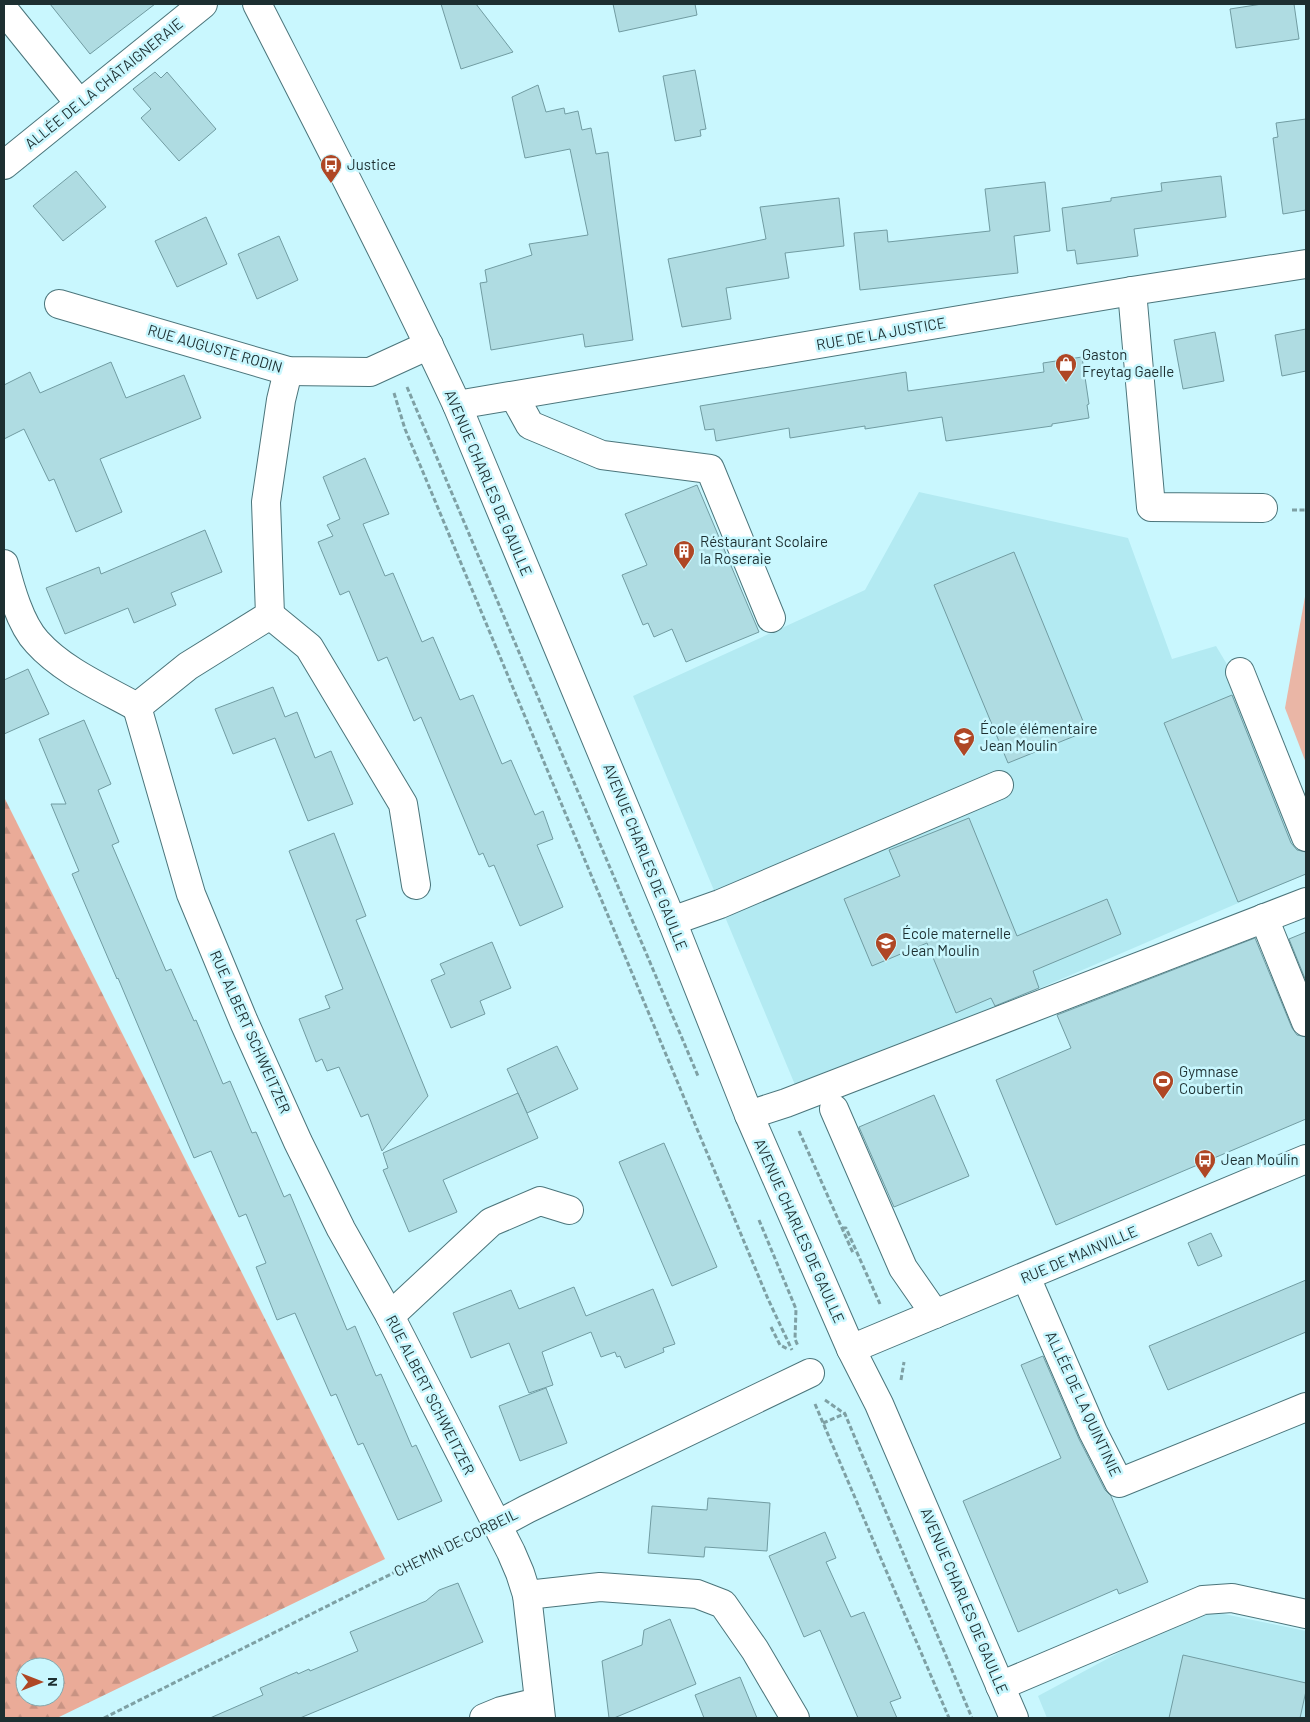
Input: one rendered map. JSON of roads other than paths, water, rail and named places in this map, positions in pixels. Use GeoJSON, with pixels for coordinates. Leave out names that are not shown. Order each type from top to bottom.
{"type":"FeatureCollection","features":[{"type":"Feature","properties":{"kind":"street","name":"ALLÉE DE LA CHÂTAIGNERAIE"},"geometry":{"type":"LineString","coordinates":[[4,165],[203,4]]}},
{"type":"Feature","properties":{"kind":"street","name":"AVENUE CHARLES DE GAULLE"},"geometry":{"type":"LineString","coordinates":[[257,4],[429,345],[456,405],[672,921],[749,1115],[851,1349],[879,1404],[1014,1718]]}},
{"type":"Feature","properties":{"kind":"street"},"geometry":{"type":"LineString","coordinates":[[4,10],[79,103]]}},
{"type":"Feature","properties":{"kind":"street","name":"RUE DE LA JUSTICE"},"geometry":{"type":"LineString","coordinates":[[456,405],[1132,291],[1306,264]]}},
{"type":"Feature","properties":{"kind":"street"},"geometry":{"type":"LineString","coordinates":[[1132,291],[1151,507],[1263,508]]}},
{"type":"Feature","properties":{"kind":"street","name":"RUE AUGUSTE RODIN"},"geometry":{"type":"LineString","coordinates":[[60,304],[288,371],[370,372],[429,345]]}},
{"type":"Feature","properties":{"kind":"street"},"geometry":{"type":"LineString","coordinates":[[288,371],[281,400],[266,502],[270,615],[309,647],[404,804],[416,885]]}},
{"type":"Feature","properties":{"kind":"street"},"geometry":{"type":"LineString","coordinates":[[514,396],[530,425],[602,455],[710,470],[771,618]]}},
{"type":"Feature","properties":{"kind":"street"},"geometry":{"type":"LineString","coordinates":[[4,564],[21,616],[35,641],[60,664],[137,707],[188,666],[270,615]]}},
{"type":"Feature","properties":{"kind":"street"},"geometry":{"type":"LineString","coordinates":[[1240,672],[1306,837]]}},
{"type":"Feature","properties":{"kind":"street","name":"RUE ALBERT SCHWEITZER"},"geometry":{"type":"LineString","coordinates":[[137,707],[191,894],[244,1022],[298,1142],[341,1228],[390,1316],[520,1573],[527,1595],[540,1710]]}},
{"type":"Feature","properties":{"kind":"street"},"geometry":{"type":"LineString","coordinates":[[672,921],[720,904],[999,785]]}},
{"type":"Feature","properties":{"kind":"street"},"geometry":{"type":"LineString","coordinates":[[749,1115],[786,1103],[1306,902]]}},
{"type":"Feature","properties":{"kind":"street"},"geometry":{"type":"LineString","coordinates":[[1264,918],[1306,1022]]}},
{"type":"Feature","properties":{"kind":"street"},"geometry":{"type":"LineString","coordinates":[[834,1109],[903,1268],[935,1314]]}},
{"type":"Feature","properties":{"kind":"street","name":"RUE DE MAINVILLE"},"geometry":{"type":"LineString","coordinates":[[851,1349],[1306,1159]]}},
{"type":"Feature","properties":{"kind":"street"},"geometry":{"type":"LineString","coordinates":[[390,1316],[491,1222],[540,1200],[569,1210]]}},
{"type":"Feature","properties":{"kind":"street","name":"ALLÉE DE LA QUINTINIE"},"geometry":{"type":"LineString","coordinates":[[1026,1277],[1093,1432],[1119,1482],[1306,1406]]}},
{"type":"Feature","properties":{"kind":"street","name":"CHEMIN DE CORBEIL"},"geometry":{"type":"LineString","coordinates":[[497,1525],[806,1375]]}},
{"type":"Feature","properties":{"kind":"street"},"geometry":{"type":"LineString","coordinates":[[527,1595],[600,1587],[696,1594],[723,1604],[756,1650],[795,1718]]}},
{"type":"Feature","properties":{"kind":"street"},"geometry":{"type":"LineString","coordinates":[[1000,1686],[1203,1600],[1232,1598],[1306,1614]]}},
{"type":"Feature","properties":{"kind":"street"},"geometry":{"type":"LineString","coordinates":[[484,1718],[501,1711],[540,1710]]}},
{"type":"Feature","properties":{"kind":"place","name":"Justice"},"geometry":{"type":"Point","coordinates":[331,184]}},
{"type":"Feature","properties":{"kind":"place","name":"Gaston Freytag Gaelle"},"geometry":{"type":"Point","coordinates":[1066,383]}},
{"type":"Feature","properties":{"kind":"place","name":"Réstaurant Scolaire la Roseraie"},"geometry":{"type":"Point","coordinates":[684,570]}},
{"type":"Feature","properties":{"kind":"place","name":"École élémentaire Jean Moulin"},"geometry":{"type":"Point","coordinates":[964,757]}},
{"type":"Feature","properties":{"kind":"place","name":"École maternelle Jean Moulin"},"geometry":{"type":"Point","coordinates":[886,962]}},
{"type":"Feature","properties":{"kind":"place","name":"Gymnase Coubertin"},"geometry":{"type":"Point","coordinates":[1163,1100]}},
{"type":"Feature","properties":{"kind":"place","name":"Jean Moulin"},"geometry":{"type":"Point","coordinates":[1205,1179]}}]}
